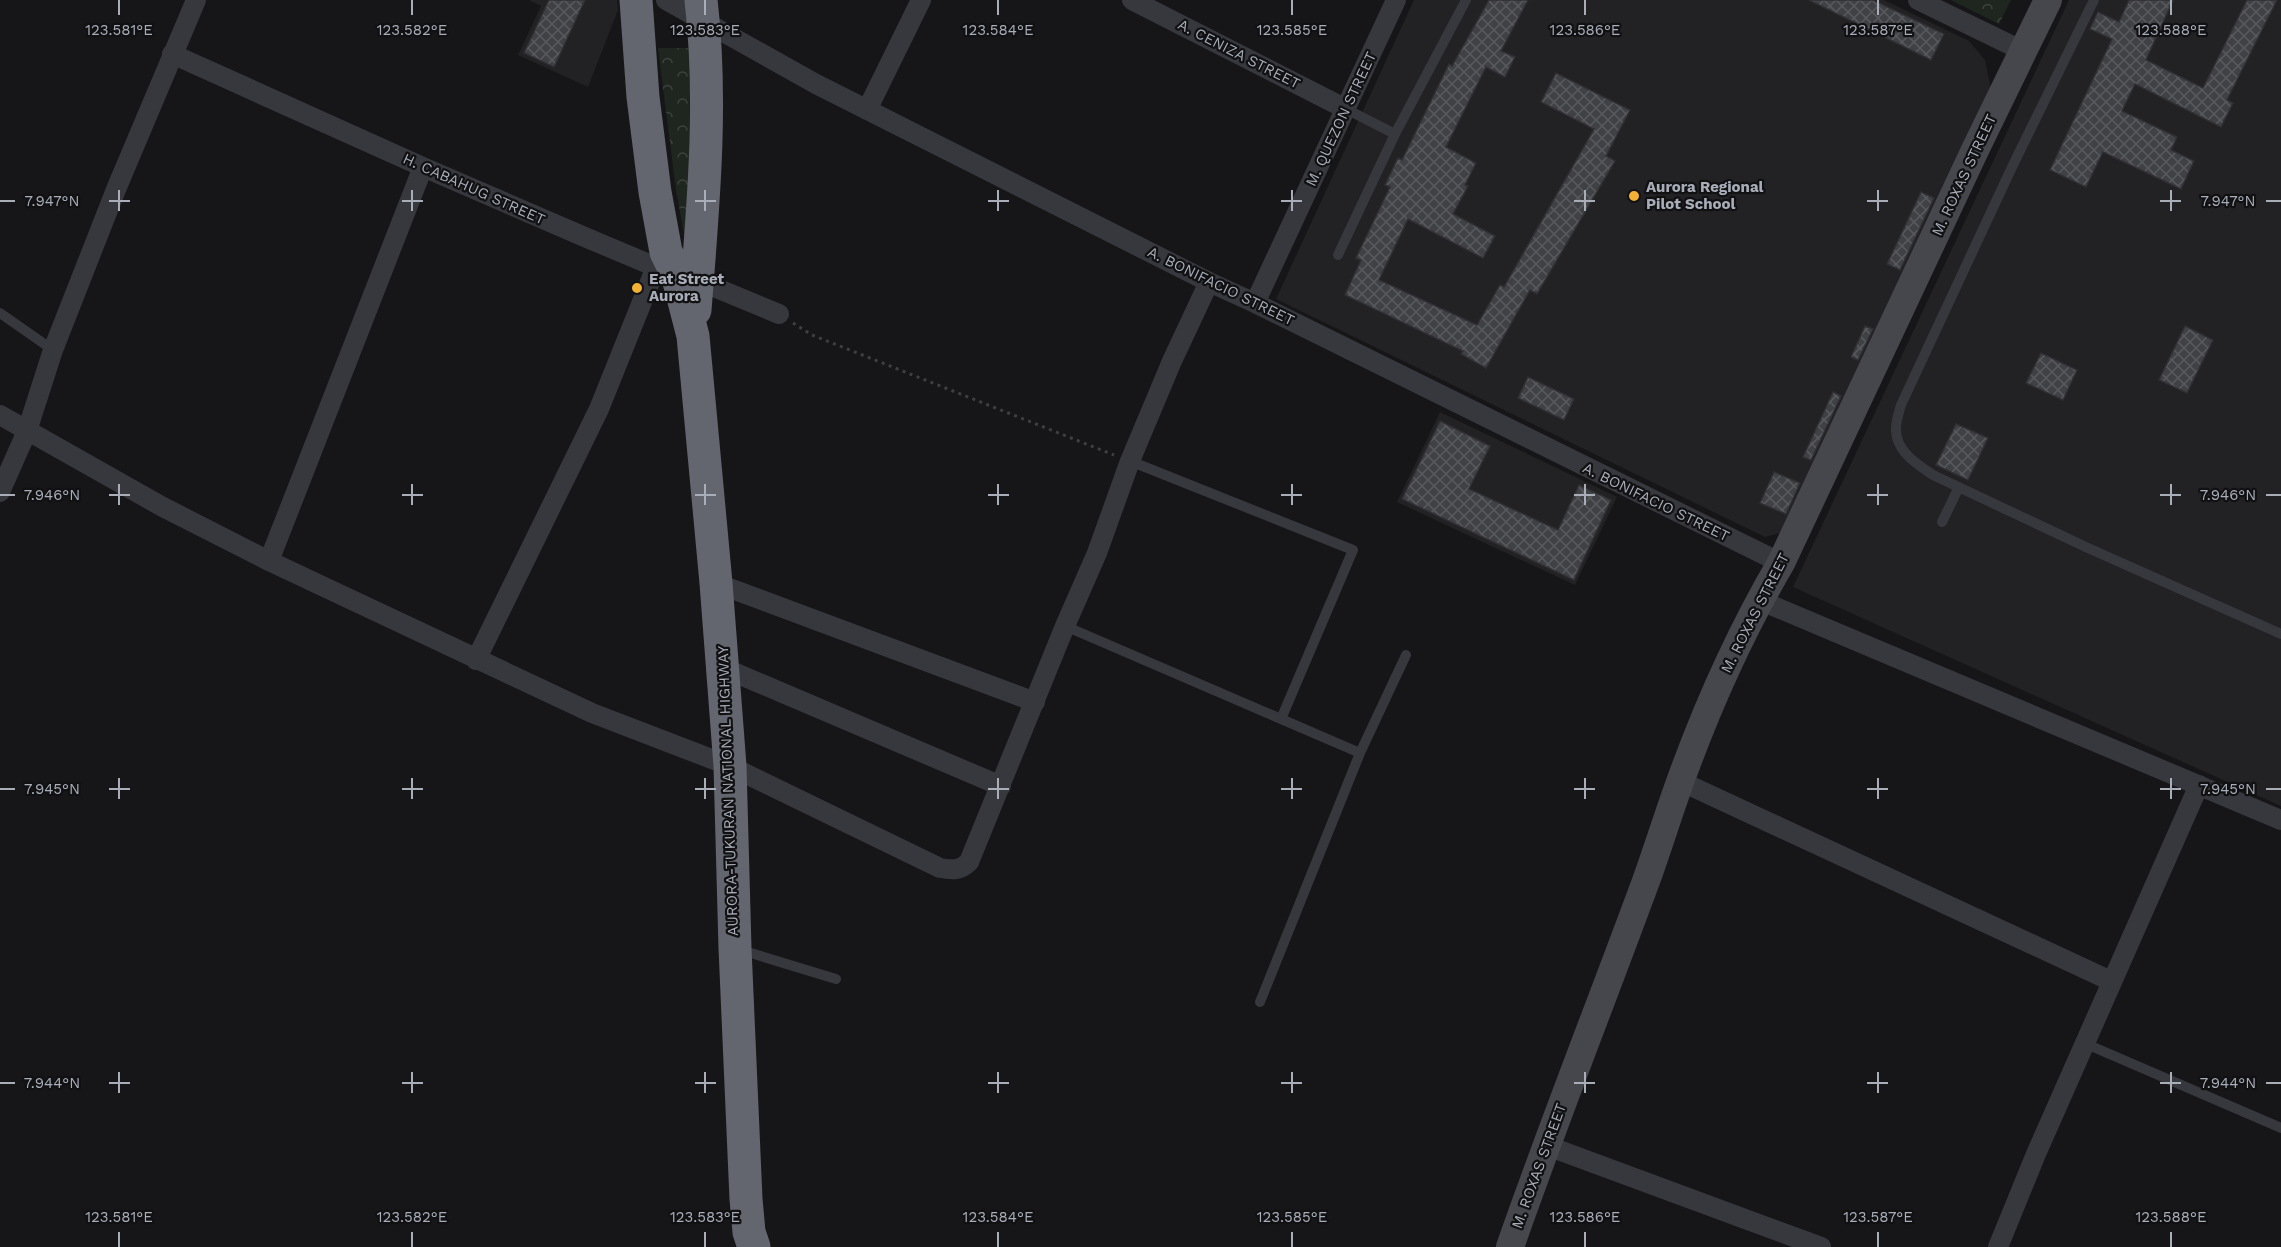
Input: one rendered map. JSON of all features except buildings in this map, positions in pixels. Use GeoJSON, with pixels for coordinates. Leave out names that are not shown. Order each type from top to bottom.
{"type":"FeatureCollection","features":[{"type":"Feature","properties":{"kind":"highway","name":"AURORA-TUKURAN NATIONAL HIGHWAY"},"geometry":{"type":"LineString","coordinates":[[636,0],[643,97],[655,192],[666,252],[677,274],[693,336],[717,583],[730,766],[746,1199],[749,1232],[754,1247]]}},
{"type":"Feature","properties":{"kind":"highway","name":"AURORA-TUKURAN NATIONAL HIGHWAY"},"geometry":{"type":"LineString","coordinates":[[677,274],[704,188],[704,7]]}},
{"type":"Feature","properties":{"kind":"street"},"geometry":{"type":"LineString","coordinates":[[0,492],[27,431],[53,350],[117,187],[196,0]]}},
{"type":"Feature","properties":{"kind":"street","name":"A. BONIFACIO STREET"},"geometry":{"type":"LineString","coordinates":[[666,0],[704,7],[816,84],[1209,282],[1780,563]]}},
{"type":"Feature","properties":{"kind":"street"},"geometry":{"type":"LineString","coordinates":[[867,110],[921,0]]}},
{"type":"Feature","properties":{"kind":"street","name":"A. CENIZA STREET"},"geometry":{"type":"LineString","coordinates":[[1132,0],[1346,109]]}},
{"type":"Feature","properties":{"kind":"street","name":"M. QUEZON STREET"},"geometry":{"type":"LineString","coordinates":[[1255,303],[1396,0]]}},
{"type":"Feature","properties":{"kind":"street"},"geometry":{"type":"LineString","coordinates":[[1918,0],[2023,51]]}},
{"type":"Feature","properties":{"kind":"street","name":"M. ROXAS STREET"},"geometry":{"type":"LineString","coordinates":[[1510,1247],[1545,1145],[1647,879],[1680,781],[1732,657],[1759,600],[1780,563],[2048,0]]}},
{"type":"Feature","properties":{"kind":"street","name":"H. CABAHUG STREET"},"geometry":{"type":"LineString","coordinates":[[172,54],[423,167],[677,274],[779,314]]}},
{"type":"Feature","properties":{"kind":"street"},"geometry":{"type":"LineString","coordinates":[[269,561],[423,167]]}},
{"type":"Feature","properties":{"kind":"street"},"geometry":{"type":"LineString","coordinates":[[476,660],[599,409],[677,274]]}},
{"type":"Feature","properties":{"kind":"street"},"geometry":{"type":"LineString","coordinates":[[0,415],[161,506],[269,561],[476,660],[592,713],[730,766],[940,868],[962,869],[969,862],[1001,786],[1097,553],[1130,461],[1172,361],[1209,282]]}},
{"type":"Feature","properties":{"kind":"street"},"geometry":{"type":"LineString","coordinates":[[717,583],[1035,702]]}},
{"type":"Feature","properties":{"kind":"street"},"geometry":{"type":"LineString","coordinates":[[1759,600],[2281,820]]}},
{"type":"Feature","properties":{"kind":"street"},"geometry":{"type":"LineString","coordinates":[[724,668],[1001,786]]}},
{"type":"Feature","properties":{"kind":"street"},"geometry":{"type":"LineString","coordinates":[[1680,781],[2111,981]]}},
{"type":"Feature","properties":{"kind":"street"},"geometry":{"type":"LineString","coordinates":[[1998,1247],[2084,1043],[2199,785]]}},
{"type":"Feature","properties":{"kind":"street"},"geometry":{"type":"LineString","coordinates":[[1545,1145],[1785,1241],[1821,1247]]}},
{"type":"Feature","properties":{"kind":"lane"},"geometry":{"type":"LineString","coordinates":[[1338,255],[1395,134],[1466,0]]}},
{"type":"Feature","properties":{"kind":"lane"},"geometry":{"type":"LineString","coordinates":[[2094,0],[2012,167],[1901,405],[1895,430],[1899,443],[1910,460],[1933,475],[2281,634]]}},
{"type":"Feature","properties":{"kind":"lane"},"geometry":{"type":"LineString","coordinates":[[1346,109],[1395,134]]}},
{"type":"Feature","properties":{"kind":"lane"},"geometry":{"type":"LineString","coordinates":[[0,313],[53,350]]}},
{"type":"Feature","properties":{"kind":"lane"},"geometry":{"type":"LineString","coordinates":[[1130,461],[1353,550],[1281,719]]}},
{"type":"Feature","properties":{"kind":"lane"},"geometry":{"type":"LineString","coordinates":[[1942,522],[1959,487]]}},
{"type":"Feature","properties":{"kind":"lane"},"geometry":{"type":"LineString","coordinates":[[1065,626],[1360,753]]}},
{"type":"Feature","properties":{"kind":"lane"},"geometry":{"type":"LineString","coordinates":[[1260,1002],[1360,753],[1407,655]]}},
{"type":"Feature","properties":{"kind":"lane"},"geometry":{"type":"LineString","coordinates":[[735,948],[836,980]]}},
{"type":"Feature","properties":{"kind":"lane"},"geometry":{"type":"LineString","coordinates":[[2084,1043],[2281,1128]]}},
{"type":"Feature","properties":{"kind":"path"},"geometry":{"type":"LineString","coordinates":[[779,314],[812,335],[1130,461]]}},
{"type":"Feature","properties":{"kind":"shaded area"},"geometry":{"type":"Polygon","coordinates":[[[529,0],[617,0],[618,10],[588,87],[518,55],[541,6],[529,0]]]}},
{"type":"Feature","properties":{"kind":"shaded area","name":"Aurora Regional Pilot School"},"geometry":{"type":"Polygon","coordinates":[[[1414,0],[1884,0],[1969,41],[1985,60],[1992,94],[1792,530],[1765,537],[1276,299],[1414,0]]]}},
{"type":"Feature","properties":{"kind":"shaded area"},"geometry":{"type":"Polygon","coordinates":[[[2069,0],[2281,0],[2281,806],[1793,587],[2069,0]]]}},
{"type":"Feature","properties":{"kind":"shaded area"},"geometry":{"type":"Polygon","coordinates":[[[1440,412],[1617,497],[1575,585],[1397,502],[1440,412]]]}},
{"type":"Feature","properties":{"kind":"green space"},"geometry":{"type":"Polygon","coordinates":[[[1951,0],[2011,0],[1999,24],[1951,0]]]}},
{"type":"Feature","properties":{"kind":"green space"},"geometry":{"type":"Polygon","coordinates":[[[658,48],[690,48],[689,261],[676,190],[658,48]]]}},
{"type":"Feature","properties":{"kind":"place","name":"Aurora Regional Pilot School"},"geometry":{"type":"Point","coordinates":[1634,196]}},
{"type":"Feature","properties":{"kind":"place","name":"Eat Street Aurora"},"geometry":{"type":"Point","coordinates":[637,288]}}]}
